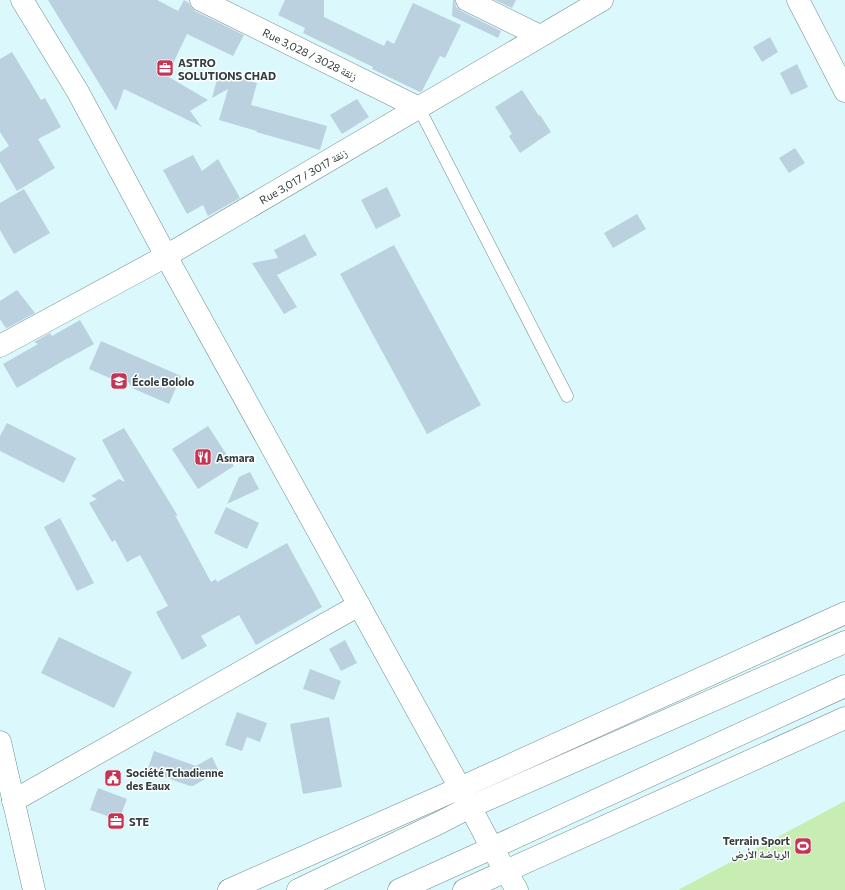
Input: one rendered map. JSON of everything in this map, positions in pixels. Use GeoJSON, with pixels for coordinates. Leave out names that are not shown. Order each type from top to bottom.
{"type":"FeatureCollection","features":[{"type":"Feature","properties":{"kind":"street"},"geometry":{"type":"LineString","coordinates":[[22,0],[78,92],[166,256],[492,848],[512,881]]}},
{"type":"Feature","properties":{"kind":"street","name":"Rue 3,028 / زنقة 3028"},"geometry":{"type":"LineString","coordinates":[[201,0],[419,108]]}},
{"type":"Feature","properties":{"kind":"street"},"geometry":{"type":"LineString","coordinates":[[467,0],[540,36]]}},
{"type":"Feature","properties":{"kind":"street","name":"Rue 3,017 / زنقة 3017"},"geometry":{"type":"LineString","coordinates":[[0,346],[166,256],[602,0]]}},
{"type":"Feature","properties":{"kind":"street"},"geometry":{"type":"LineString","coordinates":[[798,0],[845,91]]}},
{"type":"Feature","properties":{"kind":"street"},"geometry":{"type":"LineString","coordinates":[[13,801],[359,604]]}},
{"type":"Feature","properties":{"kind":"street"},"geometry":{"type":"LineString","coordinates":[[229,890],[465,798],[845,613]]}},
{"type":"Feature","properties":{"kind":"street"},"geometry":{"type":"LineString","coordinates":[[298,890],[441,822],[465,798],[507,792],[845,642]]}},
{"type":"Feature","properties":{"kind":"street"},"geometry":{"type":"LineString","coordinates":[[399,890],[845,686]]}},
{"type":"Feature","properties":{"kind":"street"},"geometry":{"type":"LineString","coordinates":[[464,890],[512,881],[845,718]]}},
{"type":"Feature","properties":{"kind":"street"},"geometry":{"type":"LineString","coordinates":[[0,742],[34,890]]}},
{"type":"Feature","properties":{"kind":"lane"},"geometry":{"type":"LineString","coordinates":[[419,108],[567,396]]}},
{"type":"Feature","properties":{"kind":"green space","name":"Terrain Sport الرياضة الأرض"},"geometry":{"type":"Polygon","coordinates":[[[845,801],[845,890],[678,890],[845,801]]]}},
{"type":"Feature","properties":{"kind":"building"},"geometry":{"type":"Polygon","coordinates":[[[48,0],[157,0],[178,11],[184,0],[189,3],[195,11],[244,35],[233,56],[187,34],[167,76],[208,100],[190,111],[202,127],[124,89],[116,111],[48,0]]]}},
{"type":"Feature","properties":{"kind":"building"},"geometry":{"type":"Polygon","coordinates":[[[285,0],[324,0],[324,17],[384,46],[387,40],[394,44],[413,3],[461,25],[445,58],[440,56],[422,91],[420,92],[303,33],[305,28],[278,15],[285,0]]]}},
{"type":"Feature","properties":{"kind":"building"},"geometry":{"type":"Polygon","coordinates":[[[453,0],[455,0],[456,7],[461,11],[501,31],[498,38],[452,16],[453,0]]]}},
{"type":"Feature","properties":{"kind":"building"},"geometry":{"type":"Polygon","coordinates":[[[495,0],[516,0],[512,8],[495,0]]]}},
{"type":"Feature","properties":{"kind":"building"},"geometry":{"type":"Polygon","coordinates":[[[770,37],[778,52],[762,62],[753,47],[770,37]]]}},
{"type":"Feature","properties":{"kind":"building"},"geometry":{"type":"Polygon","coordinates":[[[12,52],[41,100],[45,98],[61,127],[38,139],[55,168],[17,191],[0,162],[0,152],[9,146],[0,132],[0,59],[12,52]]]}},
{"type":"Feature","properties":{"kind":"building"},"geometry":{"type":"Polygon","coordinates":[[[797,64],[808,87],[791,95],[780,73],[797,64]]]}},
{"type":"Feature","properties":{"kind":"building"},"geometry":{"type":"Polygon","coordinates":[[[219,72],[257,83],[251,105],[327,126],[320,150],[219,120],[228,89],[212,98],[219,72]]]}},
{"type":"Feature","properties":{"kind":"building"},"geometry":{"type":"Polygon","coordinates":[[[522,90],[551,132],[520,153],[509,136],[512,134],[495,107],[522,90]]]}},
{"type":"Feature","properties":{"kind":"building"},"geometry":{"type":"Polygon","coordinates":[[[357,99],[369,117],[342,134],[330,115],[357,99]]]}},
{"type":"Feature","properties":{"kind":"building"},"geometry":{"type":"Polygon","coordinates":[[[795,148],[805,163],[789,173],[779,158],[795,148]]]}},
{"type":"Feature","properties":{"kind":"building"},"geometry":{"type":"Polygon","coordinates":[[[193,155],[202,171],[218,159],[240,198],[208,216],[203,205],[187,214],[163,170],[193,155]]]}},
{"type":"Feature","properties":{"kind":"building"},"geometry":{"type":"Polygon","coordinates":[[[387,187],[401,216],[376,229],[361,200],[387,187]]]}},
{"type":"Feature","properties":{"kind":"building"},"geometry":{"type":"Polygon","coordinates":[[[24,189],[50,233],[14,254],[0,230],[0,203],[24,189]]]}},
{"type":"Feature","properties":{"kind":"building"},"geometry":{"type":"Polygon","coordinates":[[[637,214],[646,229],[613,248],[604,233],[637,214]]]}},
{"type":"Feature","properties":{"kind":"building"},"geometry":{"type":"Polygon","coordinates":[[[305,234],[317,255],[277,275],[297,307],[284,314],[252,263],[278,258],[274,250],[305,234]]]}},
{"type":"Feature","properties":{"kind":"building"},"geometry":{"type":"Polygon","coordinates":[[[394,245],[481,405],[427,434],[340,274],[394,245]]]}},
{"type":"Feature","properties":{"kind":"building"},"geometry":{"type":"Polygon","coordinates":[[[17,290],[35,313],[7,328],[0,319],[0,301],[17,290]]]}},
{"type":"Feature","properties":{"kind":"building"},"geometry":{"type":"Polygon","coordinates":[[[80,320],[94,344],[17,388],[3,364],[38,344],[34,342],[50,333],[52,336],[80,320]]]}},
{"type":"Feature","properties":{"kind":"building"},"geometry":{"type":"Polygon","coordinates":[[[101,341],[181,376],[169,404],[132,388],[122,372],[112,379],[89,369],[101,341]]]}},
{"type":"Feature","properties":{"kind":"building"},"geometry":{"type":"Polygon","coordinates":[[[7,423],[76,458],[64,483],[0,451],[0,436],[7,423]]]}},
{"type":"Feature","properties":{"kind":"building","name":"Asmara"},"geometry":{"type":"Polygon","coordinates":[[[208,426],[234,466],[198,489],[172,449],[208,426]]]}},
{"type":"Feature","properties":{"kind":"building"},"geometry":{"type":"Polygon","coordinates":[[[124,428],[178,516],[175,515],[211,582],[216,579],[217,582],[287,543],[322,607],[256,645],[239,615],[201,636],[207,646],[182,660],[156,612],[168,606],[140,555],[127,562],[115,540],[112,542],[89,503],[97,499],[91,496],[119,479],[125,482],[102,440],[124,428]]]}},
{"type":"Feature","properties":{"kind":"building"},"geometry":{"type":"Polygon","coordinates":[[[250,472],[259,489],[227,504],[239,477],[250,472]]]}},
{"type":"Feature","properties":{"kind":"building"},"geometry":{"type":"Polygon","coordinates":[[[226,507],[259,523],[247,549],[214,533],[226,507]]]}},
{"type":"Feature","properties":{"kind":"building"},"geometry":{"type":"Polygon","coordinates":[[[60,518],[94,583],[77,591],[44,527],[60,518]]]}},
{"type":"Feature","properties":{"kind":"building"},"geometry":{"type":"Polygon","coordinates":[[[59,637],[132,672],[114,708],[41,673],[59,637]]]}},
{"type":"Feature","properties":{"kind":"building"},"geometry":{"type":"Polygon","coordinates":[[[345,640],[357,663],[341,671],[329,649],[345,640]]]}},
{"type":"Feature","properties":{"kind":"building"},"geometry":{"type":"Polygon","coordinates":[[[310,669],[341,681],[334,700],[303,689],[310,669]]]}},
{"type":"Feature","properties":{"kind":"building"},"geometry":{"type":"Polygon","coordinates":[[[237,712],[267,723],[260,742],[247,737],[242,751],[225,745],[237,712]]]}},
{"type":"Feature","properties":{"kind":"building"},"geometry":{"type":"Polygon","coordinates":[[[329,717],[342,787],[303,794],[290,724],[329,717]]]}},
{"type":"Feature","properties":{"kind":"building"},"geometry":{"type":"Polygon","coordinates":[[[154,751],[196,766],[212,757],[219,771],[193,786],[190,786],[147,771],[154,751]]]}},
{"type":"Feature","properties":{"kind":"building"},"geometry":{"type":"Polygon","coordinates":[[[98,788],[127,799],[119,820],[90,810],[98,788]]]}},
{"type":"Feature","properties":{"kind":"place","name":"ASTRO SOLUTIONS CHAD"},"geometry":{"type":"Point","coordinates":[165,68]}},
{"type":"Feature","properties":{"kind":"place","name":"École Bololo"},"geometry":{"type":"Point","coordinates":[119,381]}},
{"type":"Feature","properties":{"kind":"place","name":"Asmara"},"geometry":{"type":"Point","coordinates":[203,457]}},
{"type":"Feature","properties":{"kind":"place","name":"Société Tchadienne des Eaux"},"geometry":{"type":"Point","coordinates":[113,778]}},
{"type":"Feature","properties":{"kind":"place","name":"STE"},"geometry":{"type":"Point","coordinates":[116,821]}},
{"type":"Feature","properties":{"kind":"place","name":"Terrain Sport الرياضة الأرض"},"geometry":{"type":"Point","coordinates":[803,846]}}]}
